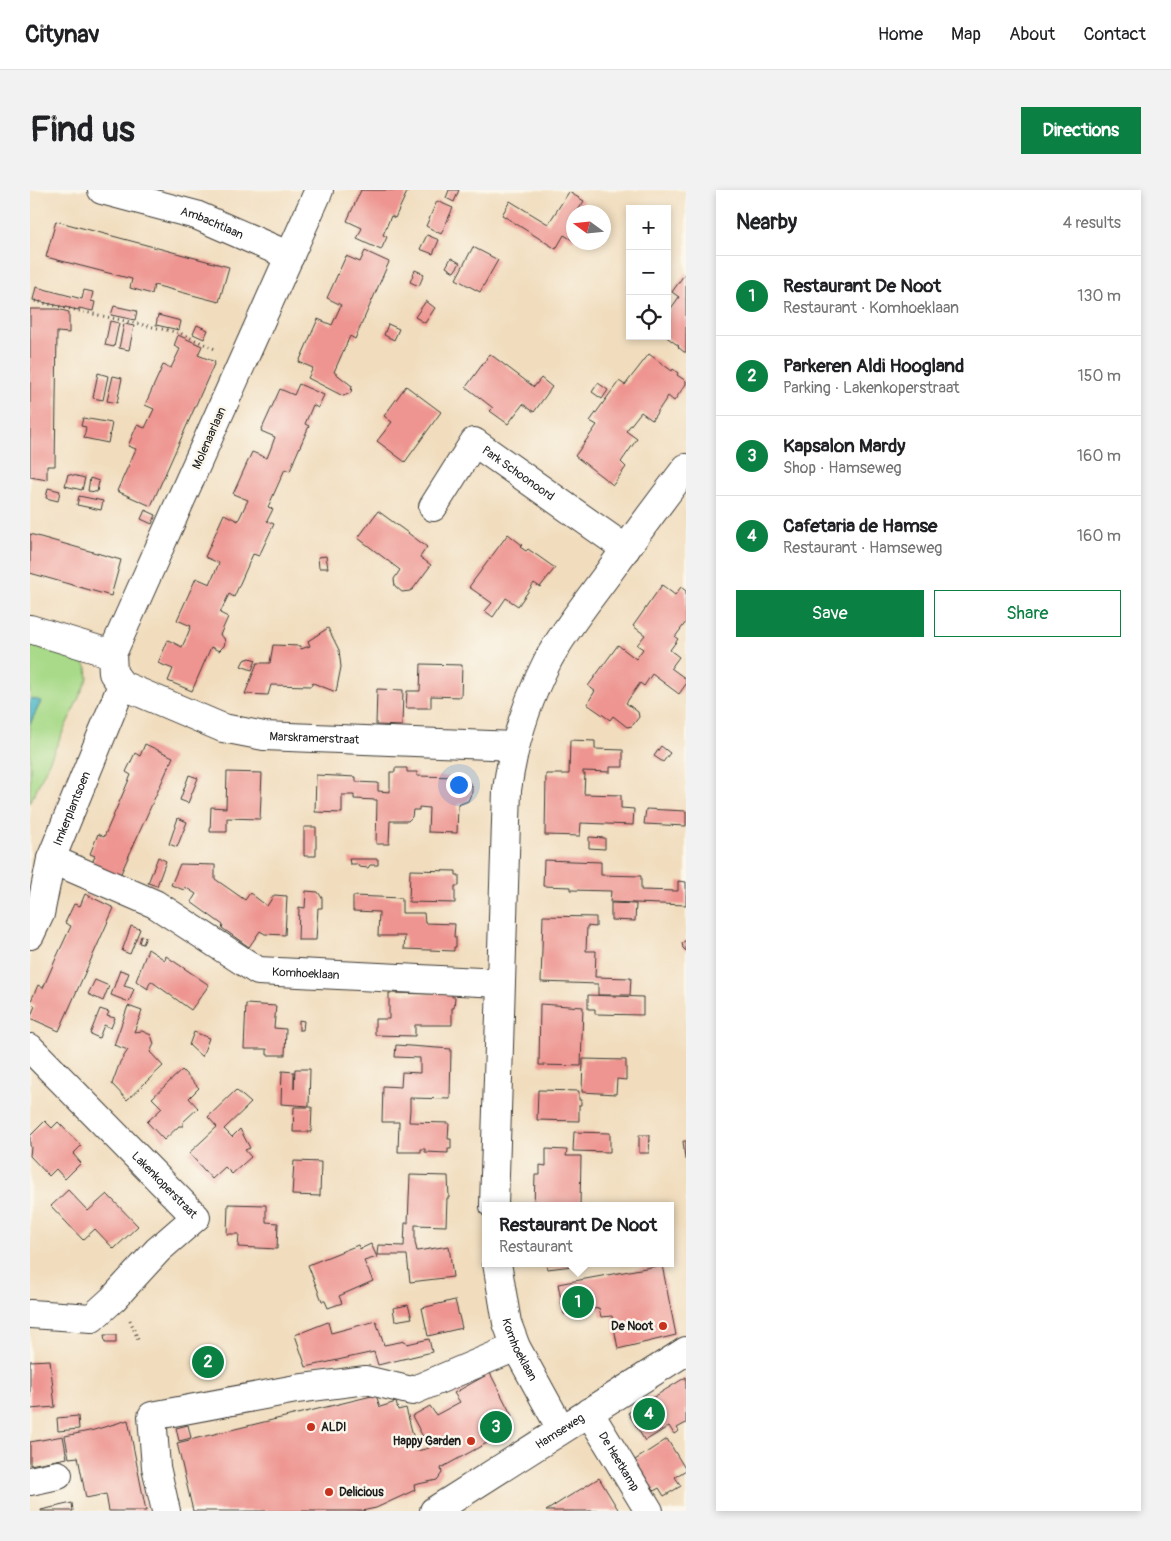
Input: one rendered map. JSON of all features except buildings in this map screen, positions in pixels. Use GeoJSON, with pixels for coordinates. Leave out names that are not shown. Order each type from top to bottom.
{"type":"FeatureCollection","features":[{"type":"Feature","properties":{"kind":"street","name":"Ambachtlaan"},"geometry":{"type":"LineString","coordinates":[[102,190],[196,215],[290,256]]}},
{"type":"Feature","properties":{"kind":"street","name":"Molenaarlaan"},"geometry":{"type":"LineString","coordinates":[[112,654],[319,190]]}},
{"type":"Feature","properties":{"kind":"street","name":"Park Schoonoord"},"geometry":{"type":"LineString","coordinates":[[433,507],[474,442],[626,549]]}},
{"type":"Feature","properties":{"kind":"street"},"geometry":{"type":"LineString","coordinates":[[494,1202],[500,983],[507,790],[510,761],[534,690],[549,659],[568,628],[686,468]]}},
{"type":"Feature","properties":{"kind":"street"},"geometry":{"type":"LineString","coordinates":[[30,629],[112,654],[113,673],[122,685]]}},
{"type":"Feature","properties":{"kind":"street","name":"Marskramerstraat"},"geometry":{"type":"LineString","coordinates":[[122,685],[223,728],[264,736],[514,746]]}},
{"type":"Feature","properties":{"kind":"street","name":"Imkerplantsoen"},"geometry":{"type":"LineString","coordinates":[[30,935],[40,914],[51,859],[122,685]]}},
{"type":"Feature","properties":{"kind":"street","name":"Komhoeklaan"},"geometry":{"type":"LineString","coordinates":[[51,859],[155,904],[258,971],[500,983]]}},
{"type":"Feature","properties":{"kind":"street","name":"Lakenkoperstraat"},"geometry":{"type":"LineString","coordinates":[[30,1048],[196,1217],[158,1250],[113,1299],[92,1318],[30,1314]]}},
{"type":"Feature","properties":{"kind":"street","name":"Komhoeklaan"},"geometry":{"type":"LineString","coordinates":[[498,1267],[504,1308],[516,1348],[561,1429]]}},
{"type":"Feature","properties":{"kind":"street"},"geometry":{"type":"LineString","coordinates":[[166,1511],[156,1467],[152,1416],[296,1389],[366,1380],[412,1391],[516,1348]]}},
{"type":"Feature","properties":{"kind":"street","name":"Hamseweg"},"geometry":{"type":"LineString","coordinates":[[434,1511],[686,1351]]}},
{"type":"Feature","properties":{"kind":"street","name":"De Heetkamp"},"geometry":{"type":"LineString","coordinates":[[589,1412],[649,1511]]}},
{"type":"Feature","properties":{"kind":"street"},"geometry":{"type":"LineString","coordinates":[[30,1481],[58,1475]]}},
{"type":"Feature","properties":{"kind":"path"},"geometry":{"type":"LineString","coordinates":[[30,300],[180,333],[243,362]]}},
{"type":"Feature","properties":{"kind":"green space"},"geometry":{"type":"Polygon","coordinates":[[[30,645],[82,660],[87,668],[88,678],[30,803],[30,724],[41,702],[30,698],[30,645]]]}},
{"type":"Feature","properties":{"kind":"water"},"geometry":{"type":"Polygon","coordinates":[[[30,698],[41,701],[30,724],[30,698]]]}},
{"type":"Feature","properties":{"kind":"place","name":"Restaurant De Noot"},"geometry":{"type":"Point","coordinates":[578,1302]}},
{"type":"Feature","properties":{"kind":"place","name":"De Noot"},"geometry":{"type":"Point","coordinates":[663,1326]}},
{"type":"Feature","properties":{"kind":"place","name":"Parkeren Aldi Hoogland"},"geometry":{"type":"Point","coordinates":[208,1362]}},
{"type":"Feature","properties":{"kind":"place","name":"Cafetaria de Hamse"},"geometry":{"type":"Point","coordinates":[649,1414]}},
{"type":"Feature","properties":{"kind":"place","name":"ALDI"},"geometry":{"type":"Point","coordinates":[311,1427]}},
{"type":"Feature","properties":{"kind":"place","name":"Kapsalon Mardy"},"geometry":{"type":"Point","coordinates":[496,1427]}},
{"type":"Feature","properties":{"kind":"place","name":"Happy Garden"},"geometry":{"type":"Point","coordinates":[471,1441]}},
{"type":"Feature","properties":{"kind":"place","name":"Delicious"},"geometry":{"type":"Point","coordinates":[329,1492]}}]}
